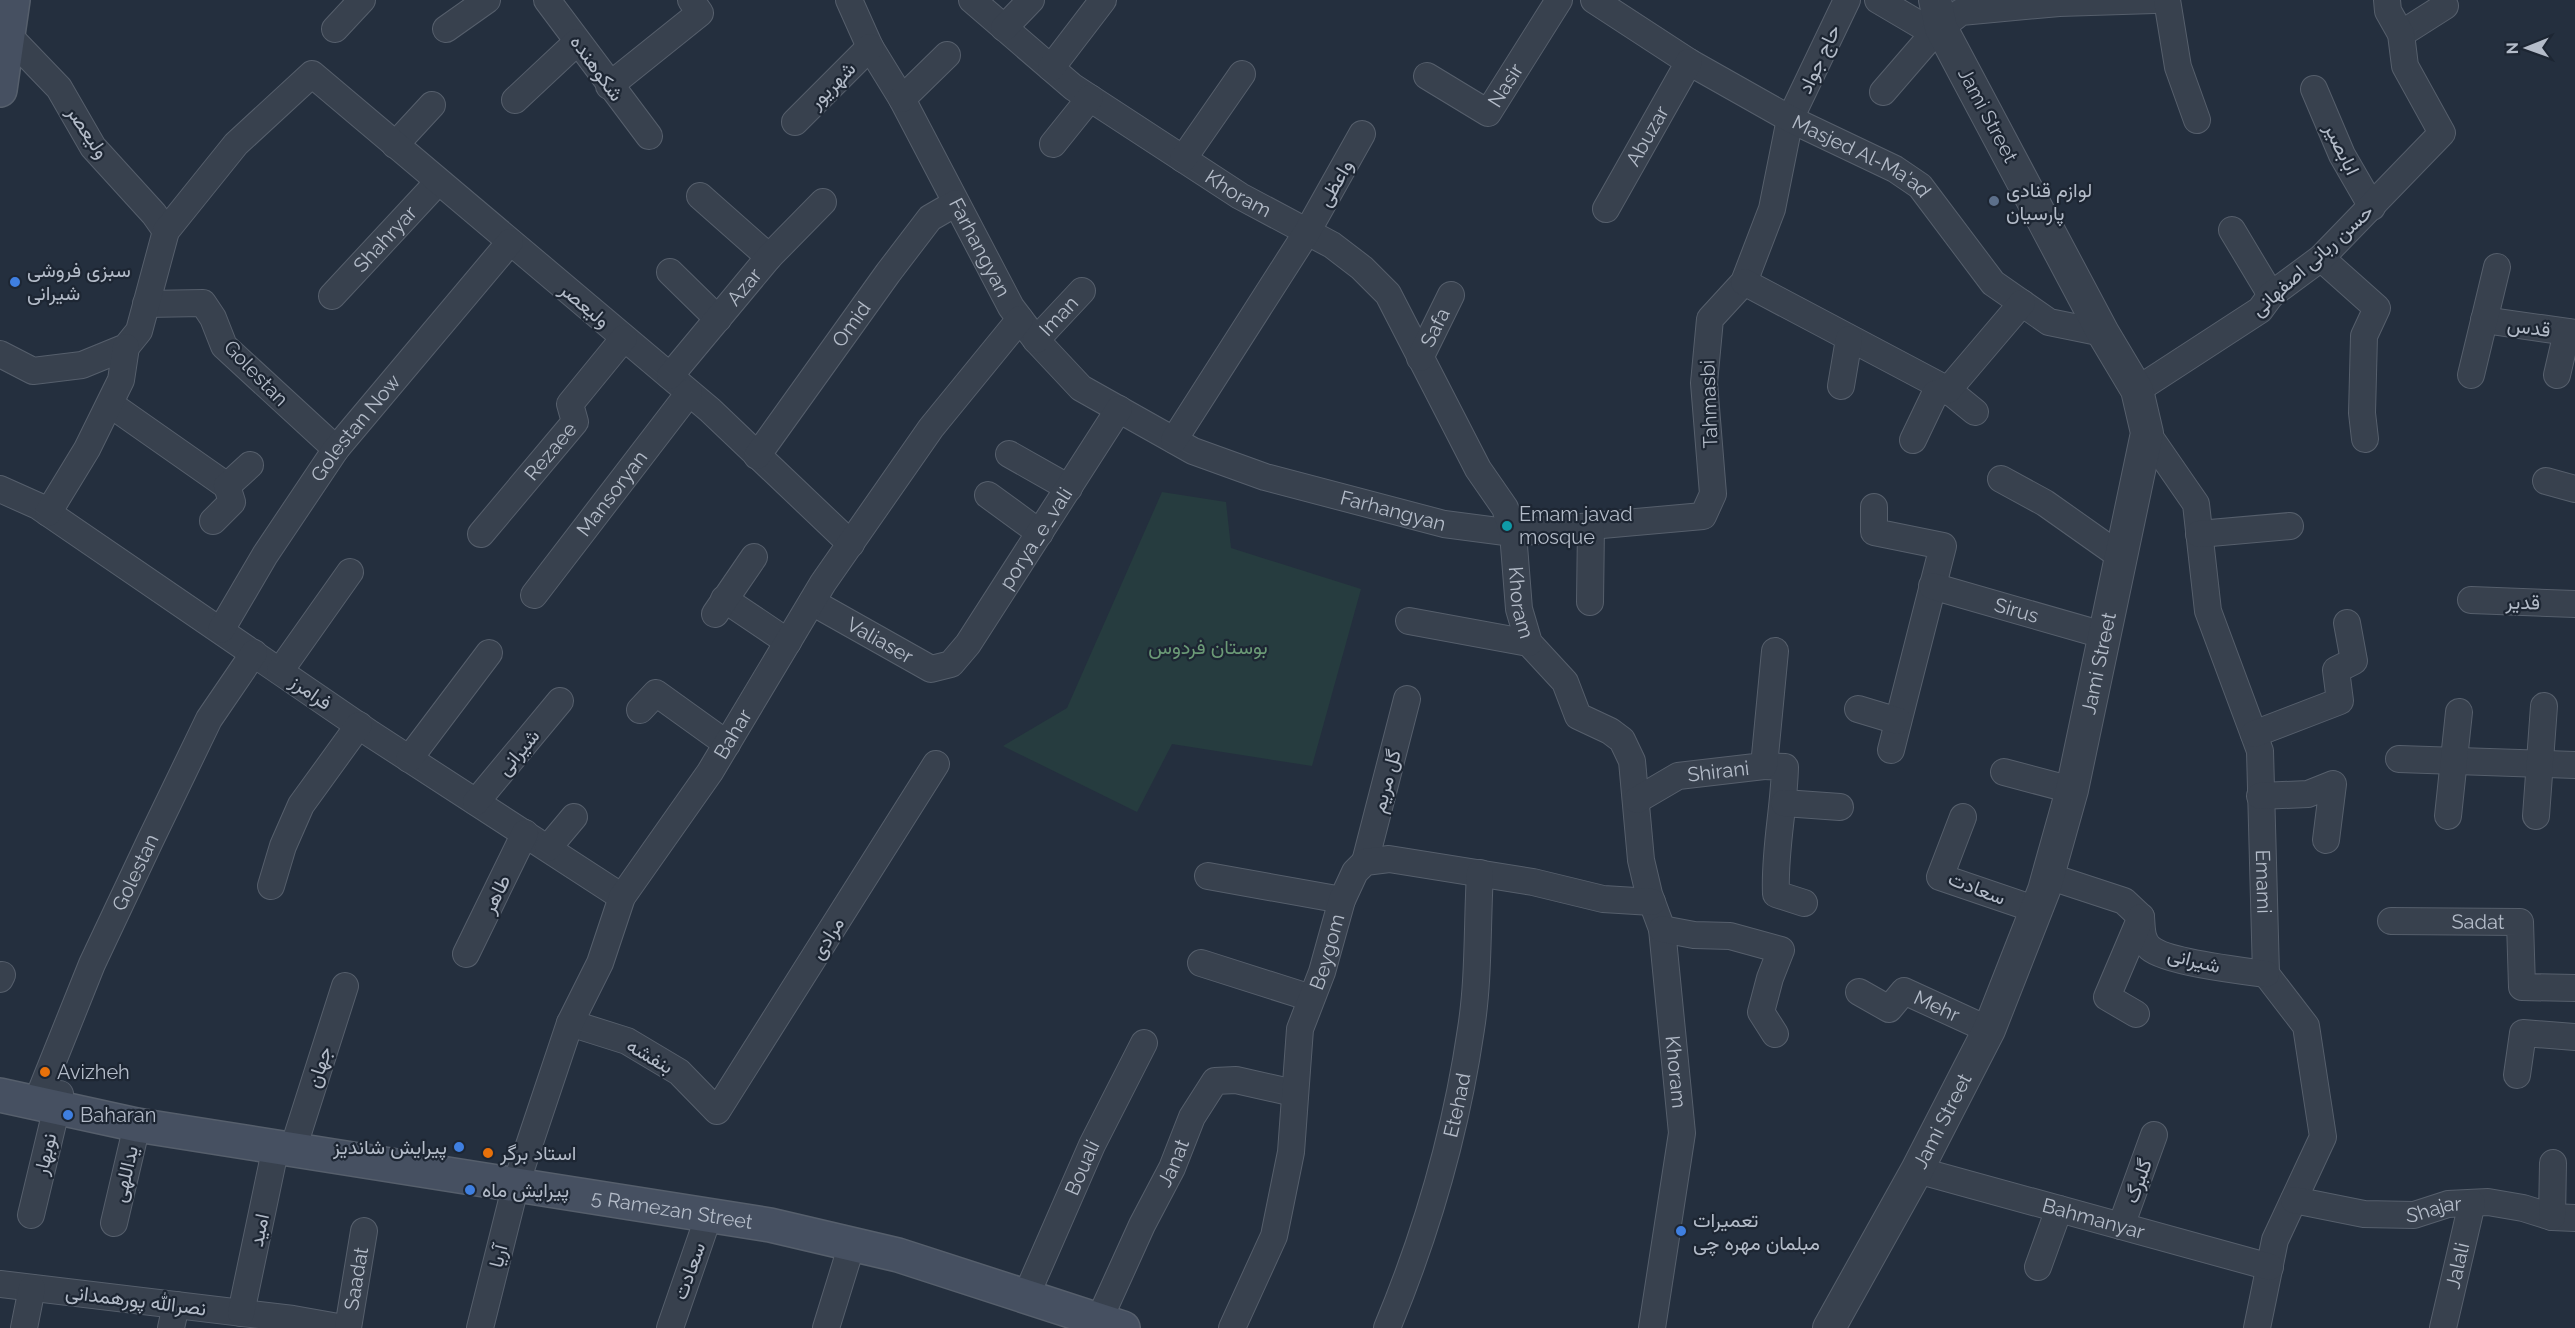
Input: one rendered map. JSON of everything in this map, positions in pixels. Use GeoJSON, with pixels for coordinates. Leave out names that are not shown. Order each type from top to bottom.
{"type":"FeatureCollection","features":[{"type":"Feature","properties":{"kind":"main road"},"geometry":{"type":"LineString","coordinates":[[0,90],[9,11]]}},
{"type":"Feature","properties":{"kind":"main road","name":"5 Ramezan Street"},"geometry":{"type":"LineString","coordinates":[[0,1095],[51,1100],[137,1125],[770,1225],[898,1255],[1111,1324]]}},
{"type":"Feature","properties":{"kind":"street"},"geometry":{"type":"LineString","coordinates":[[335,29],[362,0]]}},
{"type":"Feature","properties":{"kind":"street"},"geometry":{"type":"LineString","coordinates":[[446,29],[487,0]]}},
{"type":"Feature","properties":{"kind":"street"},"geometry":{"type":"LineString","coordinates":[[609,86],[700,14],[691,0]]}},
{"type":"Feature","properties":{"kind":"street","name":"Farhangyan"},"geometry":{"type":"LineString","coordinates":[[849,0],[870,47],[902,99],[1020,319],[1036,340],[1081,388],[1193,451],[1265,477],[1444,524],[1513,533]]}},
{"type":"Feature","properties":{"kind":"street","name":"Khoram"},"geometry":{"type":"LineString","coordinates":[[972,0],[1051,68],[1090,98],[1240,196],[1332,245],[1362,268],[1388,294],[1478,469],[1505,508],[1513,533],[1519,609],[1529,643],[1565,682],[1578,716],[1610,730],[1622,740],[1632,761],[1641,860],[1662,929],[1682,1133],[1652,1328]]}},
{"type":"Feature","properties":{"kind":"street"},"geometry":{"type":"LineString","coordinates":[[1004,28],[1031,0]]}},
{"type":"Feature","properties":{"kind":"street"},"geometry":{"type":"LineString","coordinates":[[1051,68],[1103,0]]}},
{"type":"Feature","properties":{"kind":"street","name":"Nasir"},"geometry":{"type":"LineString","coordinates":[[1427,76],[1488,113],[1559,0]]}},
{"type":"Feature","properties":{"kind":"street","name":"Masjed Al-Ma'ad"},"geometry":{"type":"LineString","coordinates":[[1594,0],[1689,62],[1790,118],[1895,170],[1920,186],[1993,283],[2049,322],[2103,333]]}},
{"type":"Feature","properties":{"kind":"street","name":"حاج جواد"},"geometry":{"type":"LineString","coordinates":[[1790,118],[1847,0]]}},
{"type":"Feature","properties":{"kind":"street"},"geometry":{"type":"LineString","coordinates":[[1878,0],[1937,21]]}},
{"type":"Feature","properties":{"kind":"street"},"geometry":{"type":"LineString","coordinates":[[1883,92],[1937,21],[1961,12],[2059,1],[2154,0]]}},
{"type":"Feature","properties":{"kind":"street"},"geometry":{"type":"LineString","coordinates":[[2167,0],[2178,67],[2197,120]]}},
{"type":"Feature","properties":{"kind":"street"},"geometry":{"type":"LineString","coordinates":[[2387,0],[2388,11],[2401,34],[2445,6]]}},
{"type":"Feature","properties":{"kind":"street","name":"شکوهنده"},"geometry":{"type":"LineString","coordinates":[[560,5],[578,42],[649,136]]}},
{"type":"Feature","properties":{"kind":"street","name":"ولیعصر"},"geometry":{"type":"LineString","coordinates":[[9,11],[59,88],[93,147],[154,214],[166,231],[236,144],[312,74],[670,376],[850,544]]}},
{"type":"Feature","properties":{"kind":"street","name":"Jami Street"},"geometry":{"type":"LineString","coordinates":[[1829,1328],[1917,1170],[1989,1030],[2037,910],[2072,790],[2147,433],[2137,390],[2103,333],[1937,21]]}},
{"type":"Feature","properties":{"kind":"street","name":"حسن ربانی اصفهانی"},"geometry":{"type":"LineString","coordinates":[[2137,390],[2260,310],[2271,295],[2321,258],[2442,133],[2405,66],[2401,34]]}},
{"type":"Feature","properties":{"kind":"street"},"geometry":{"type":"LineString","coordinates":[[515,100],[578,42]]}},
{"type":"Feature","properties":{"kind":"street","name":"شهریور"},"geometry":{"type":"LineString","coordinates":[[795,122],[870,47]]}},
{"type":"Feature","properties":{"kind":"street"},"geometry":{"type":"LineString","coordinates":[[902,99],[947,55]]}},
{"type":"Feature","properties":{"kind":"street","name":"Abuzar"},"geometry":{"type":"LineString","coordinates":[[1606,209],[1689,62]]}},
{"type":"Feature","properties":{"kind":"street"},"geometry":{"type":"LineString","coordinates":[[1183,159],[1242,74]]}},
{"type":"Feature","properties":{"kind":"street","name":"ابابصیر"},"geometry":{"type":"LineString","coordinates":[[2314,90],[2342,155],[2372,207]]}},
{"type":"Feature","properties":{"kind":"street"},"geometry":{"type":"LineString","coordinates":[[1053,144],[1090,98]]}},
{"type":"Feature","properties":{"kind":"street"},"geometry":{"type":"LineString","coordinates":[[395,146],[432,105]]}},
{"type":"Feature","properties":{"kind":"street","name":"Tahmasbi"},"geometry":{"type":"LineString","coordinates":[[1513,533],[1703,516],[1713,494],[1704,383],[1710,319],[1744,282],[1772,209],[1790,118]]}},
{"type":"Feature","properties":{"kind":"street","name":"واعظی"},"geometry":{"type":"LineString","coordinates":[[1307,232],[1362,134]]}},
{"type":"Feature","properties":{"kind":"street","name":"Shahryar"},"geometry":{"type":"LineString","coordinates":[[333,296],[438,182]]}},
{"type":"Feature","properties":{"kind":"street"},"geometry":{"type":"LineString","coordinates":[[700,196],[770,257]]}},
{"type":"Feature","properties":{"kind":"street","name":"Azar"},"geometry":{"type":"LineString","coordinates":[[670,376],[770,257],[823,202]]}},
{"type":"Feature","properties":{"kind":"street","name":"Omid"},"geometry":{"type":"LineString","coordinates":[[757,456],[888,273],[930,219],[956,203]]}},
{"type":"Feature","properties":{"kind":"street"},"geometry":{"type":"LineString","coordinates":[[2232,230],[2271,295]]}},
{"type":"Feature","properties":{"kind":"street"},"geometry":{"type":"LineString","coordinates":[[0,354],[33,371],[82,365],[126,347],[139,331],[166,231]]}},
{"type":"Feature","properties":{"kind":"street"},"geometry":{"type":"LineString","coordinates":[[1174,440],[1307,232]]}},
{"type":"Feature","properties":{"kind":"street","name":"Golestan Now"},"geometry":{"type":"LineString","coordinates":[[221,630],[265,555],[336,448],[510,242]]}},
{"type":"Feature","properties":{"kind":"street"},"geometry":{"type":"LineString","coordinates":[[2321,258],[2377,308],[2364,336],[2362,413],[2365,438]]}},
{"type":"Feature","properties":{"kind":"street"},"geometry":{"type":"LineString","coordinates":[[2471,375],[2497,267]]}},
{"type":"Feature","properties":{"kind":"street"},"geometry":{"type":"LineString","coordinates":[[670,272],[718,319]]}},
{"type":"Feature","properties":{"kind":"street"},"geometry":{"type":"LineString","coordinates":[[1744,282],[1948,390],[1975,412]]}},
{"type":"Feature","properties":{"kind":"street","name":"Iman"},"geometry":{"type":"LineString","coordinates":[[1036,340],[1082,291]]}},
{"type":"Feature","properties":{"kind":"street","name":"Safa"},"geometry":{"type":"LineString","coordinates":[[1420,358],[1451,295]]}},
{"type":"Feature","properties":{"kind":"street","name":"Golestan"},"geometry":{"type":"LineString","coordinates":[[146,304],[203,303],[213,318],[224,346],[336,448]]}},
{"type":"Feature","properties":{"kind":"street"},"geometry":{"type":"LineString","coordinates":[[1913,440],[1935,394],[1948,390],[2022,303]]}},
{"type":"Feature","properties":{"kind":"street","name":"Bahar"},"geometry":{"type":"LineString","coordinates":[[516,1184],[570,1023],[600,963],[622,897],[727,744],[812,602],[850,544],[931,429],[1020,319]]}},
{"type":"Feature","properties":{"kind":"street","name":"قدس"},"geometry":{"type":"LineString","coordinates":[[2484,320],[2571,332]]}},
{"type":"Feature","properties":{"kind":"street"},"geometry":{"type":"LineString","coordinates":[[2557,375],[2571,332]]}},
{"type":"Feature","properties":{"kind":"street","name":"Rezaee"},"geometry":{"type":"LineString","coordinates":[[481,534],[575,422],[570,404],[624,338]]}},
{"type":"Feature","properties":{"kind":"street"},"geometry":{"type":"LineString","coordinates":[[1841,386],[1849,339]]}},
{"type":"Feature","properties":{"kind":"street"},"geometry":{"type":"LineString","coordinates":[[48,513],[87,449],[110,404],[121,380],[126,347]]}},
{"type":"Feature","properties":{"kind":"street","name":"Mansoryan"},"geometry":{"type":"LineString","coordinates":[[534,595],[689,393]]}},
{"type":"Feature","properties":{"kind":"street"},"geometry":{"type":"LineString","coordinates":[[110,404],[227,486],[232,502],[213,521]]}},
{"type":"Feature","properties":{"kind":"street","name":"porya_e_vali"},"geometry":{"type":"LineString","coordinates":[[951,664],[968,644],[1119,409]]}},
{"type":"Feature","properties":{"kind":"street","name":"Emami"},"geometry":{"type":"LineString","coordinates":[[2147,433],[2196,504],[2208,611],[2259,751],[2266,974]]}},
{"type":"Feature","properties":{"kind":"street"},"geometry":{"type":"LineString","coordinates":[[1010,454],[1069,488]]}},
{"type":"Feature","properties":{"kind":"street"},"geometry":{"type":"LineString","coordinates":[[227,486],[250,465]]}},
{"type":"Feature","properties":{"kind":"street"},"geometry":{"type":"LineString","coordinates":[[2001,479],[2045,503],[2120,556]]}},
{"type":"Feature","properties":{"kind":"street"},"geometry":{"type":"LineString","coordinates":[[2546,481],[2575,489]]}},
{"type":"Feature","properties":{"kind":"street","name":"فرامرز"},"geometry":{"type":"LineString","coordinates":[[0,489],[48,513],[409,759],[622,897]]}},
{"type":"Feature","properties":{"kind":"street"},"geometry":{"type":"LineString","coordinates":[[988,495],[1040,533]]}},
{"type":"Feature","properties":{"kind":"street"},"geometry":{"type":"LineString","coordinates":[[1874,507],[1874,532],[1943,546],[1891,750]]}},
{"type":"Feature","properties":{"kind":"street"},"geometry":{"type":"LineString","coordinates":[[1590,602],[1591,526]]}},
{"type":"Feature","properties":{"kind":"street"},"geometry":{"type":"LineString","coordinates":[[2199,534],[2290,526]]}},
{"type":"Feature","properties":{"kind":"street"},"geometry":{"type":"LineString","coordinates":[[754,557],[720,607],[788,642]]}},
{"type":"Feature","properties":{"kind":"street"},"geometry":{"type":"LineString","coordinates":[[280,671],[350,572]]}},
{"type":"Feature","properties":{"kind":"street","name":"Sirus"},"geometry":{"type":"LineString","coordinates":[[1932,586],[2103,635]]}},
{"type":"Feature","properties":{"kind":"street","name":"قدیر"},"geometry":{"type":"LineString","coordinates":[[2471,600],[2575,604]]}},
{"type":"Feature","properties":{"kind":"street","name":"Valiaser"},"geometry":{"type":"LineString","coordinates":[[812,602],[931,669],[951,664]]}},
{"type":"Feature","properties":{"kind":"street"},"geometry":{"type":"LineString","coordinates":[[1408,621],[1529,643]]}},
{"type":"Feature","properties":{"kind":"street"},"geometry":{"type":"LineString","coordinates":[[2254,734],[2340,701],[2336,670],[2354,661],[2347,623]]}},
{"type":"Feature","properties":{"kind":"street","name":"Shirani"},"geometry":{"type":"LineString","coordinates":[[1637,800],[1678,776],[1764,766],[1775,651]]}},
{"type":"Feature","properties":{"kind":"street","name":"Golestan"},"geometry":{"type":"LineString","coordinates":[[51,1100],[92,964],[209,719],[254,653]]}},
{"type":"Feature","properties":{"kind":"street"},"geometry":{"type":"LineString","coordinates":[[409,759],[489,653]]}},
{"type":"Feature","properties":{"kind":"street"},"geometry":{"type":"LineString","coordinates":[[640,710],[656,693],[727,744]]}},
{"type":"Feature","properties":{"kind":"street","name":"گل مریم"},"geometry":{"type":"LineString","coordinates":[[1365,862],[1407,699]]}},
{"type":"Feature","properties":{"kind":"street","name":"شیرانی"},"geometry":{"type":"LineString","coordinates":[[476,802],[560,701]]}},
{"type":"Feature","properties":{"kind":"street"},"geometry":{"type":"LineString","coordinates":[[2536,816],[2544,706]]}},
{"type":"Feature","properties":{"kind":"street"},"geometry":{"type":"LineString","coordinates":[[1858,708],[1898,721]]}},
{"type":"Feature","properties":{"kind":"street"},"geometry":{"type":"LineString","coordinates":[[2448,816],[2459,712]]}},
{"type":"Feature","properties":{"kind":"street"},"geometry":{"type":"LineString","coordinates":[[271,886],[283,846],[302,805],[359,725]]}},
{"type":"Feature","properties":{"kind":"street"},"geometry":{"type":"LineString","coordinates":[[2399,759],[2575,765]]}},
{"type":"Feature","properties":{"kind":"street","name":"مرادی"},"geometry":{"type":"LineString","coordinates":[[717,1112],[936,765]]}},
{"type":"Feature","properties":{"kind":"street"},"geometry":{"type":"LineString","coordinates":[[1764,766],[1785,767],[1784,803],[1774,863],[1776,894],[1804,903]]}},
{"type":"Feature","properties":{"kind":"street"},"geometry":{"type":"LineString","coordinates":[[2004,772],[2072,790]]}},
{"type":"Feature","properties":{"kind":"street"},"geometry":{"type":"LineString","coordinates":[[2260,796],[2308,794],[2333,784],[2326,840]]}},
{"type":"Feature","properties":{"kind":"street"},"geometry":{"type":"LineString","coordinates":[[1784,803],[1840,807]]}},
{"type":"Feature","properties":{"kind":"street"},"geometry":{"type":"LineString","coordinates":[[548,848],[574,817]]}},
{"type":"Feature","properties":{"kind":"street","name":"سعادت"},"geometry":{"type":"LineString","coordinates":[[1963,817],[1940,877],[2037,910]]}},
{"type":"Feature","properties":{"kind":"street","name":"طاهر"},"geometry":{"type":"LineString","coordinates":[[466,954],[525,833]]}},
{"type":"Feature","properties":{"kind":"street"},"geometry":{"type":"LineString","coordinates":[[1365,862],[1389,859],[1533,882],[1603,899],[1652,902]]}},
{"type":"Feature","properties":{"kind":"street","name":"Beygom"},"geometry":{"type":"LineString","coordinates":[[1232,1328],[1274,1236],[1291,1152],[1300,1029],[1322,972],[1342,900],[1355,872],[1365,862]]}},
{"type":"Feature","properties":{"kind":"street","name":"Etehad"},"geometry":{"type":"LineString","coordinates":[[1387,1328],[1412,1269],[1451,1140],[1472,1027],[1480,873]]}},
{"type":"Feature","properties":{"kind":"street"},"geometry":{"type":"LineString","coordinates":[[1208,876],[1342,900]]}},
{"type":"Feature","properties":{"kind":"street"},"geometry":{"type":"LineString","coordinates":[[2048,876],[2124,901],[2141,917],[2107,997],[2136,1014]]}},
{"type":"Feature","properties":{"kind":"street","name":"شیرانی"},"geometry":{"type":"LineString","coordinates":[[2141,917],[2143,936],[2151,949],[2205,966],[2266,974]]}},
{"type":"Feature","properties":{"kind":"street","name":"Sadat"},"geometry":{"type":"LineString","coordinates":[[2391,921],[2520,922],[2522,987],[2575,988]]}},
{"type":"Feature","properties":{"kind":"street"},"geometry":{"type":"LineString","coordinates":[[1662,929],[1694,935],[1730,936],[1781,950],[1770,978],[1761,1012],[1775,1034]]}},
{"type":"Feature","properties":{"kind":"street"},"geometry":{"type":"LineString","coordinates":[[1201,963],[1311,998]]}},
{"type":"Feature","properties":{"kind":"street"},"geometry":{"type":"LineString","coordinates":[[2257,1328],[2275,1240],[2323,1137],[2306,1026],[2266,974]]}},
{"type":"Feature","properties":{"kind":"street","name":"جهان"},"geometry":{"type":"LineString","coordinates":[[285,1148],[345,986]]}},
{"type":"Feature","properties":{"kind":"street","name":"Mehr"},"geometry":{"type":"LineString","coordinates":[[1859,992],[1889,1009],[1904,991],[1989,1030]]}},
{"type":"Feature","properties":{"kind":"street","name":"بنفشه"},"geometry":{"type":"LineString","coordinates":[[570,1023],[627,1041],[679,1072],[717,1112]]}},
{"type":"Feature","properties":{"kind":"street"},"geometry":{"type":"LineString","coordinates":[[2517,1075],[2523,1033],[2575,1037]]}},
{"type":"Feature","properties":{"kind":"street","name":"Bouali"},"geometry":{"type":"LineString","coordinates":[[1026,1296],[1092,1145],[1144,1043]]}},
{"type":"Feature","properties":{"kind":"street","name":"Janat"},"geometry":{"type":"LineString","coordinates":[[1111,1324],[1142,1225],[1172,1168],[1192,1117],[1215,1081],[1236,1080],[1294,1093]]}},
{"type":"Feature","properties":{"kind":"street","name":"نوبهار"},"geometry":{"type":"LineString","coordinates":[[31,1215],[51,1100]]}},
{"type":"Feature","properties":{"kind":"street","name":"یداللهی"},"geometry":{"type":"LineString","coordinates":[[114,1223],[137,1125]]}},
{"type":"Feature","properties":{"kind":"street","name":"گلبرگ"},"geometry":{"type":"LineString","coordinates":[[2121,1226],[2154,1135]]}},
{"type":"Feature","properties":{"kind":"street","name":"امید"},"geometry":{"type":"LineString","coordinates":[[241,1313],[285,1148]]}},
{"type":"Feature","properties":{"kind":"street"},"geometry":{"type":"LineString","coordinates":[[2553,1163],[2564,1218]]}},
{"type":"Feature","properties":{"kind":"street","name":"Bahmanyar"},"geometry":{"type":"LineString","coordinates":[[1917,1170],[2270,1267]]}},
{"type":"Feature","properties":{"kind":"street","name":"آریا"},"geometry":{"type":"LineString","coordinates":[[480,1328],[516,1184]]}},
{"type":"Feature","properties":{"kind":"street","name":"Shajar"},"geometry":{"type":"LineString","coordinates":[[2294,1200],[2364,1214],[2414,1215],[2448,1204],[2472,1203],[2523,1208],[2564,1218]]}},
{"type":"Feature","properties":{"kind":"street","name":"Jalali"},"geometry":{"type":"LineString","coordinates":[[2443,1328],[2472,1203]]}},
{"type":"Feature","properties":{"kind":"street"},"geometry":{"type":"LineString","coordinates":[[2038,1267],[2059,1209]]}},
{"type":"Feature","properties":{"kind":"street","name":"سعادت"},"geometry":{"type":"LineString","coordinates":[[670,1328],[709,1215]]}},
{"type":"Feature","properties":{"kind":"street","name":"Saadat"},"geometry":{"type":"LineString","coordinates":[[346,1328],[364,1232]]}},
{"type":"Feature","properties":{"kind":"street"},"geometry":{"type":"LineString","coordinates":[[826,1328],[852,1244]]}},
{"type":"Feature","properties":{"kind":"street","name":"نصرالله پورهمدانی"},"geometry":{"type":"LineString","coordinates":[[0,1284],[32,1288],[174,1316],[241,1313],[346,1328]]}},
{"type":"Feature","properties":{"kind":"street"},"geometry":{"type":"LineString","coordinates":[[24,1328],[32,1288]]}},
{"type":"Feature","properties":{"kind":"green space","name":"بوستان فردوس"},"geometry":{"type":"Polygon","coordinates":[[[1162,492],[1226,502],[1231,548],[1361,589],[1312,766],[1172,744],[1137,812],[1003,746],[1067,708],[1162,492]]]}},
{"type":"Feature","properties":{"kind":"place","name":"لوازم قنادی پارسیان"},"geometry":{"type":"Point","coordinates":[1994,201]}},
{"type":"Feature","properties":{"kind":"place","name":"سبزی فروشی شیرانی"},"geometry":{"type":"Point","coordinates":[15,282]}},
{"type":"Feature","properties":{"kind":"place","name":"Emam javad mosque"},"geometry":{"type":"Point","coordinates":[1507,526]}},
{"type":"Feature","properties":{"kind":"place","name":"Avizheh"},"geometry":{"type":"Point","coordinates":[45,1072]}},
{"type":"Feature","properties":{"kind":"place","name":"Baharan"},"geometry":{"type":"Point","coordinates":[68,1115]}},
{"type":"Feature","properties":{"kind":"place","name":"پیرایش شاندیز"},"geometry":{"type":"Point","coordinates":[459,1147]}},
{"type":"Feature","properties":{"kind":"place","name":"استاد برگر"},"geometry":{"type":"Point","coordinates":[488,1153]}},
{"type":"Feature","properties":{"kind":"place","name":"پیرایش ماه"},"geometry":{"type":"Point","coordinates":[470,1190]}},
{"type":"Feature","properties":{"kind":"place","name":"تعمیرات مبلمان مهره چی"},"geometry":{"type":"Point","coordinates":[1681,1231]}}]}
